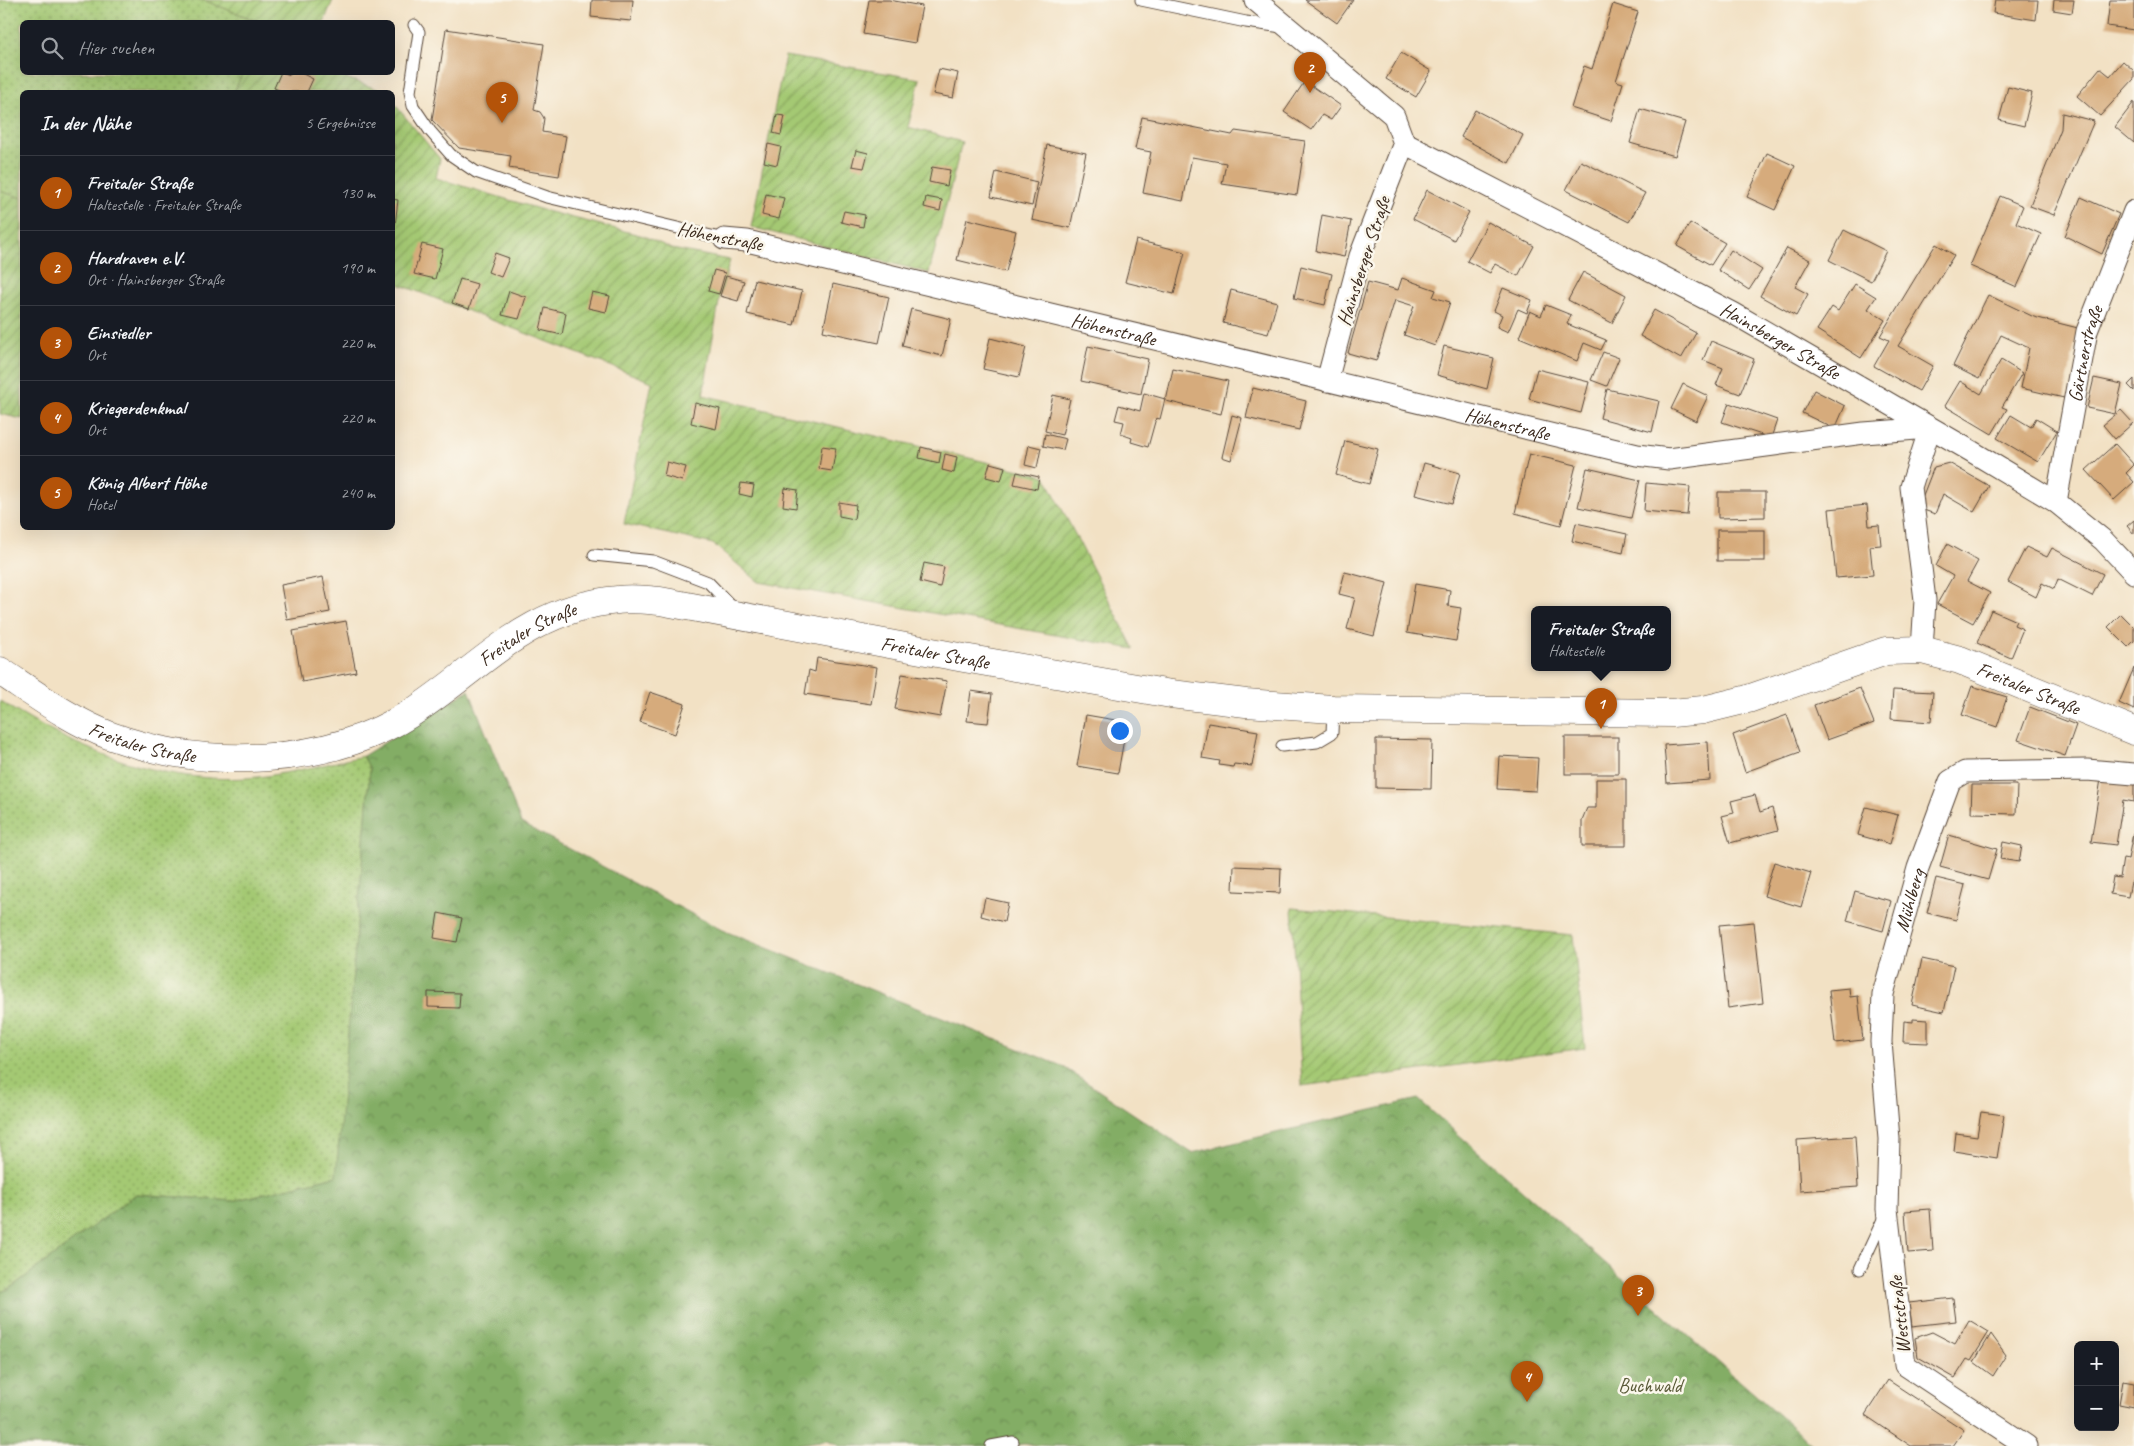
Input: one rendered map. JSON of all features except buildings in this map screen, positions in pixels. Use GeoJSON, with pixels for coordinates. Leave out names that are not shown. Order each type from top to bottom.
{"type":"FeatureCollection","features":[{"type":"Feature","properties":{"kind":"main road","name":"Freitaler Straße"},"geometry":{"type":"LineString","coordinates":[[0,671],[63,712],[109,735],[142,745],[215,757],[301,754],[343,744],[412,712],[502,644],[541,621],[576,608],[619,600],[660,601],[964,658],[1171,694],[1246,704],[1333,709],[1688,712],[1748,700],[1886,651],[1922,650],[1960,660],[2134,731]]}},
{"type":"Feature","properties":{"kind":"street"},"geometry":{"type":"LineString","coordinates":[[1255,0],[1291,28],[1394,116],[1404,143]]}},
{"type":"Feature","properties":{"kind":"street","name":"Hainsberger Straße"},"geometry":{"type":"LineString","coordinates":[[1327,381],[1360,256],[1404,143],[1733,313],[2056,502],[2102,540],[2134,572]]}},
{"type":"Feature","properties":{"kind":"street","name":"Gärtnerstraße"},"geometry":{"type":"LineString","coordinates":[[2056,502],[2087,331],[2134,211]]}},
{"type":"Feature","properties":{"kind":"street","name":"Höhenstraße"},"geometry":{"type":"LineString","coordinates":[[724,239],[747,241],[928,283],[1637,455],[1669,459],[1864,433],[1930,428]]}},
{"type":"Feature","properties":{"kind":"street"},"geometry":{"type":"LineString","coordinates":[[1922,650],[1925,600],[1911,487],[1930,428]]}},
{"type":"Feature","properties":{"kind":"street","name":"Mühlberg"},"geometry":{"type":"LineString","coordinates":[[1887,1209],[1889,1139],[1881,1042],[1883,994],[1918,868],[1950,781],[1965,772],[2088,770],[2134,774]]}},
{"type":"Feature","properties":{"kind":"street","name":"Weststraße"},"geometry":{"type":"LineString","coordinates":[[1887,1209],[1905,1365],[2027,1446]]}},
{"type":"Feature","properties":{"kind":"lane"},"geometry":{"type":"LineString","coordinates":[[1141,0],[1246,22],[1291,28]]}},
{"type":"Feature","properties":{"kind":"lane","name":"Höhenstraße"},"geometry":{"type":"LineString","coordinates":[[414,25],[419,32],[410,92],[414,106],[430,131],[451,155],[476,172],[547,197],[724,239]]}},
{"type":"Feature","properties":{"kind":"lane"},"geometry":{"type":"LineString","coordinates":[[594,555],[653,561],[708,582],[740,615]]}},
{"type":"Feature","properties":{"kind":"lane"},"geometry":{"type":"LineString","coordinates":[[1282,746],[1316,742],[1332,733],[1333,709]]}},
{"type":"Feature","properties":{"kind":"lane"},"geometry":{"type":"LineString","coordinates":[[1860,1270],[1887,1209]]}},
{"type":"Feature","properties":{"kind":"lane"},"geometry":{"type":"LineString","coordinates":[[992,1446],[1013,1442]]}},
{"type":"Feature","properties":{"kind":"green space"},"geometry":{"type":"Polygon","coordinates":[[[0,0],[203,0],[255,20],[20,20],[20,75],[242,75],[235,90],[20,90],[20,197],[0,191],[0,0]]]}},
{"type":"Feature","properties":{"kind":"green space"},"geometry":{"type":"Polygon","coordinates":[[[203,0],[333,0],[325,20],[255,20],[203,0]]]}},
{"type":"Feature","properties":{"kind":"green space"},"geometry":{"type":"Polygon","coordinates":[[[785,56],[920,79],[908,127],[962,142],[929,273],[751,227],[785,56]]]}},
{"type":"Feature","properties":{"kind":"green space"},"geometry":{"type":"Polygon","coordinates":[[[242,75],[338,75],[380,90],[235,90],[242,75]]]}},
{"type":"Feature","properties":{"kind":"green space"},"geometry":{"type":"Polygon","coordinates":[[[395,105],[440,159],[436,178],[546,211],[644,236],[672,249],[730,260],[720,296],[703,395],[1045,476],[1134,649],[759,582],[713,544],[624,524],[652,382],[395,283],[395,105]]]}},
{"type":"Feature","properties":{"kind":"green space"},"geometry":{"type":"Polygon","coordinates":[[[0,191],[20,197],[20,419],[0,414],[0,191]]]}},
{"type":"Feature","properties":{"kind":"green space","name":"Buchwald"},"geometry":{"type":"Polygon","coordinates":[[[469,690],[521,823],[722,930],[1062,1066],[1192,1153],[1418,1099],[1814,1446],[1052,1446],[1023,1444],[1013,1446],[839,1446],[828,1440],[785,1446],[0,1446],[0,1292],[9,1289],[136,1194],[233,1201],[336,1176],[370,769],[363,756],[469,690]]]}},
{"type":"Feature","properties":{"kind":"green space"},"geometry":{"type":"Polygon","coordinates":[[[0,701],[61,736],[93,750],[161,771],[196,777],[231,779],[266,776],[363,756],[370,769],[337,1176],[233,1201],[136,1194],[9,1289],[0,1292],[0,701]]]}},
{"type":"Feature","properties":{"kind":"green space"},"geometry":{"type":"Polygon","coordinates":[[[1292,908],[1573,935],[1585,1048],[1302,1086],[1292,908]]]}},
{"type":"Feature","properties":{"kind":"place","name":"Hardraven e.V."},"geometry":{"type":"Point","coordinates":[1310,93]}},
{"type":"Feature","properties":{"kind":"place","name":"König Albert Höhe"},"geometry":{"type":"Point","coordinates":[502,123]}},
{"type":"Feature","properties":{"kind":"place","name":"Freitaler Straße"},"geometry":{"type":"Point","coordinates":[1601,729]}},
{"type":"Feature","properties":{"kind":"place","name":"Einsiedler"},"geometry":{"type":"Point","coordinates":[1638,1316]}},
{"type":"Feature","properties":{"kind":"place","name":"Kriegerdenkmal"},"geometry":{"type":"Point","coordinates":[1527,1402]}}]}
